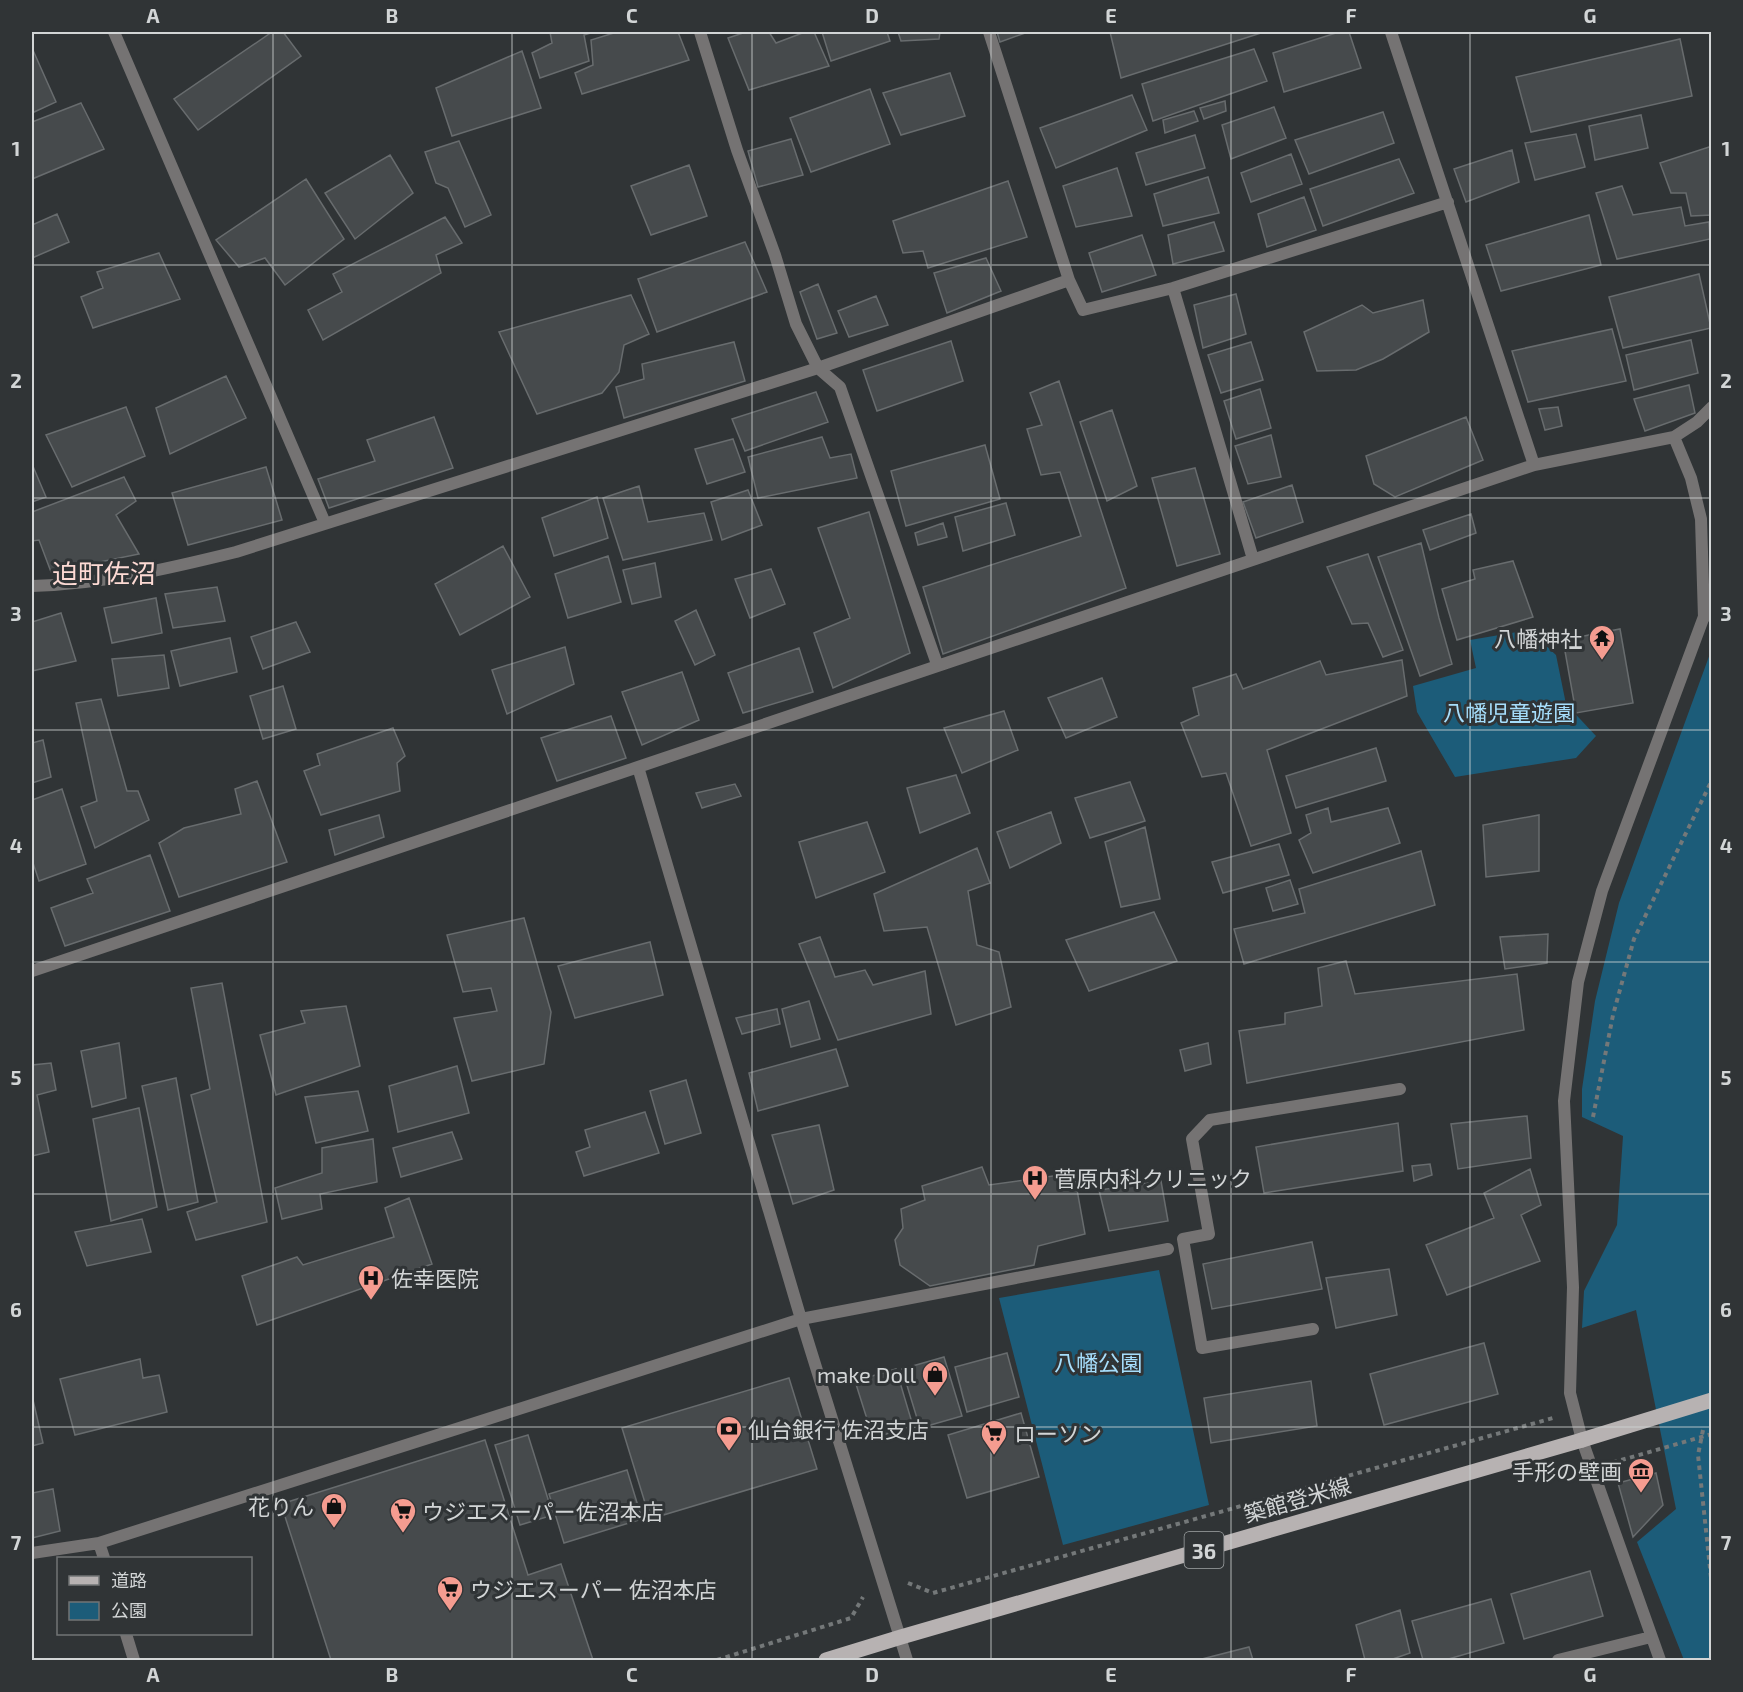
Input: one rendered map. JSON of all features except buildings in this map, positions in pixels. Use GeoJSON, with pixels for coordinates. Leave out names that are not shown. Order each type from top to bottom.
{"type":"FeatureCollection","features":[{"type":"Feature","properties":{"kind":"main road","name":"築館登米線"},"geometry":{"type":"LineString","coordinates":[[826,1660],[1712,1400]]}},
{"type":"Feature","properties":{"kind":"street"},"geometry":{"type":"LineString","coordinates":[[114,32],[326,523]]}},
{"type":"Feature","properties":{"kind":"street"},"geometry":{"type":"LineString","coordinates":[[700,32],[736,150],[775,255],[796,324],[818,369],[840,387],[937,664]]}},
{"type":"Feature","properties":{"kind":"street"},"geometry":{"type":"LineString","coordinates":[[989,32],[1069,280],[1083,310],[1173,288],[1448,202]]}},
{"type":"Feature","properties":{"kind":"street"},"geometry":{"type":"LineString","coordinates":[[1391,32],[1534,465]]}},
{"type":"Feature","properties":{"kind":"street"},"geometry":{"type":"LineString","coordinates":[[32,586],[74,585],[163,570],[236,552],[818,369],[1069,280]]}},
{"type":"Feature","properties":{"kind":"street"},"geometry":{"type":"LineString","coordinates":[[1173,288],[1253,559]]}},
{"type":"Feature","properties":{"kind":"street"},"geometry":{"type":"LineString","coordinates":[[32,970],[1534,465],[1674,437],[1697,423],[1712,407]]}},
{"type":"Feature","properties":{"kind":"street"},"geometry":{"type":"LineString","coordinates":[[1674,437],[1691,478],[1701,519],[1704,618]]}},
{"type":"Feature","properties":{"kind":"street"},"geometry":{"type":"LineString","coordinates":[[1660,1660],[1582,1440],[1570,1393],[1573,1287],[1564,1111],[1578,982],[1602,891],[1712,591]]}},
{"type":"Feature","properties":{"kind":"street"},"geometry":{"type":"LineString","coordinates":[[638,766],[801,1318],[907,1660]]}},
{"type":"Feature","properties":{"kind":"street"},"geometry":{"type":"LineString","coordinates":[[1313,1329],[1202,1348],[1183,1239],[1209,1234],[1192,1139],[1210,1120],[1400,1089]]}},
{"type":"Feature","properties":{"kind":"street"},"geometry":{"type":"LineString","coordinates":[[32,1553],[99,1543],[801,1318],[1184,1246]]}},
{"type":"Feature","properties":{"kind":"street"},"geometry":{"type":"LineString","coordinates":[[99,1543],[104,1557]]}},
{"type":"Feature","properties":{"kind":"street"},"geometry":{"type":"LineString","coordinates":[[126,1635],[134,1660]]}},
{"type":"Feature","properties":{"kind":"street"},"geometry":{"type":"LineString","coordinates":[[1558,1660],[1651,1637]]}},
{"type":"Feature","properties":{"kind":"path"},"geometry":{"type":"LineString","coordinates":[[1593,1117],[1613,1015],[1634,939],[1712,780]]}},
{"type":"Feature","properties":{"kind":"path"},"geometry":{"type":"LineString","coordinates":[[717,1660],[851,1618],[864,1595],[906,1582],[933,1593],[1558,1417]]}},
{"type":"Feature","properties":{"kind":"path"},"geometry":{"type":"LineString","coordinates":[[1704,1420],[1698,1455],[1712,1587]]}},
{"type":"Feature","properties":{"kind":"path"},"geometry":{"type":"LineString","coordinates":[[1604,1465],[1712,1434]]}},
{"type":"Feature","properties":{"kind":"green space","name":"八幡児童遊園"},"geometry":{"type":"Polygon","coordinates":[[[1529,630],[1556,655],[1566,704],[1596,736],[1576,758],[1455,777],[1417,712],[1413,686],[1476,668],[1470,640],[1529,630]]]}},
{"type":"Feature","properties":{"kind":"green space"},"geometry":{"type":"Polygon","coordinates":[[[1711,651],[1711,1660],[1684,1660],[1637,1542],[1676,1509],[1636,1310],[1582,1328],[1584,1291],[1617,1225],[1623,1136],[1582,1117],[1582,1089],[1595,1001],[1619,903],[1711,651]]]}},
{"type":"Feature","properties":{"kind":"green space","name":"八幡公園"},"geometry":{"type":"Polygon","coordinates":[[[1159,1270],[1209,1505],[1063,1545],[999,1298],[1159,1270]]]}},
{"type":"Feature","properties":{"kind":"place","name":"八幡神社"},"geometry":{"type":"Point","coordinates":[1602,661]}},
{"type":"Feature","properties":{"kind":"place","name":"菅原内科クリニック"},"geometry":{"type":"Point","coordinates":[1035,1201]}},
{"type":"Feature","properties":{"kind":"place","name":"佐幸医院"},"geometry":{"type":"Point","coordinates":[371,1301]}},
{"type":"Feature","properties":{"kind":"place","name":"make Doll"},"geometry":{"type":"Point","coordinates":[935,1397]}},
{"type":"Feature","properties":{"kind":"place","name":"仙台銀行 佐沼支店"},"geometry":{"type":"Point","coordinates":[729,1452]}},
{"type":"Feature","properties":{"kind":"place","name":"ローソン"},"geometry":{"type":"Point","coordinates":[994,1456]}},
{"type":"Feature","properties":{"kind":"place","name":"手形の壁画"},"geometry":{"type":"Point","coordinates":[1641,1494]}},
{"type":"Feature","properties":{"kind":"place","name":"花りん"},"geometry":{"type":"Point","coordinates":[334,1529]}},
{"type":"Feature","properties":{"kind":"place","name":"ウジエスーパー佐沼本店"},"geometry":{"type":"Point","coordinates":[403,1534]}},
{"type":"Feature","properties":{"kind":"place","name":"ウジエスーパー 佐沼本店"},"geometry":{"type":"Point","coordinates":[450,1612]}},
{"type":"Feature","properties":{"kind":"district","name":"迫町佐沼"},"geometry":{"type":"Point","coordinates":[104,572]}}]}
